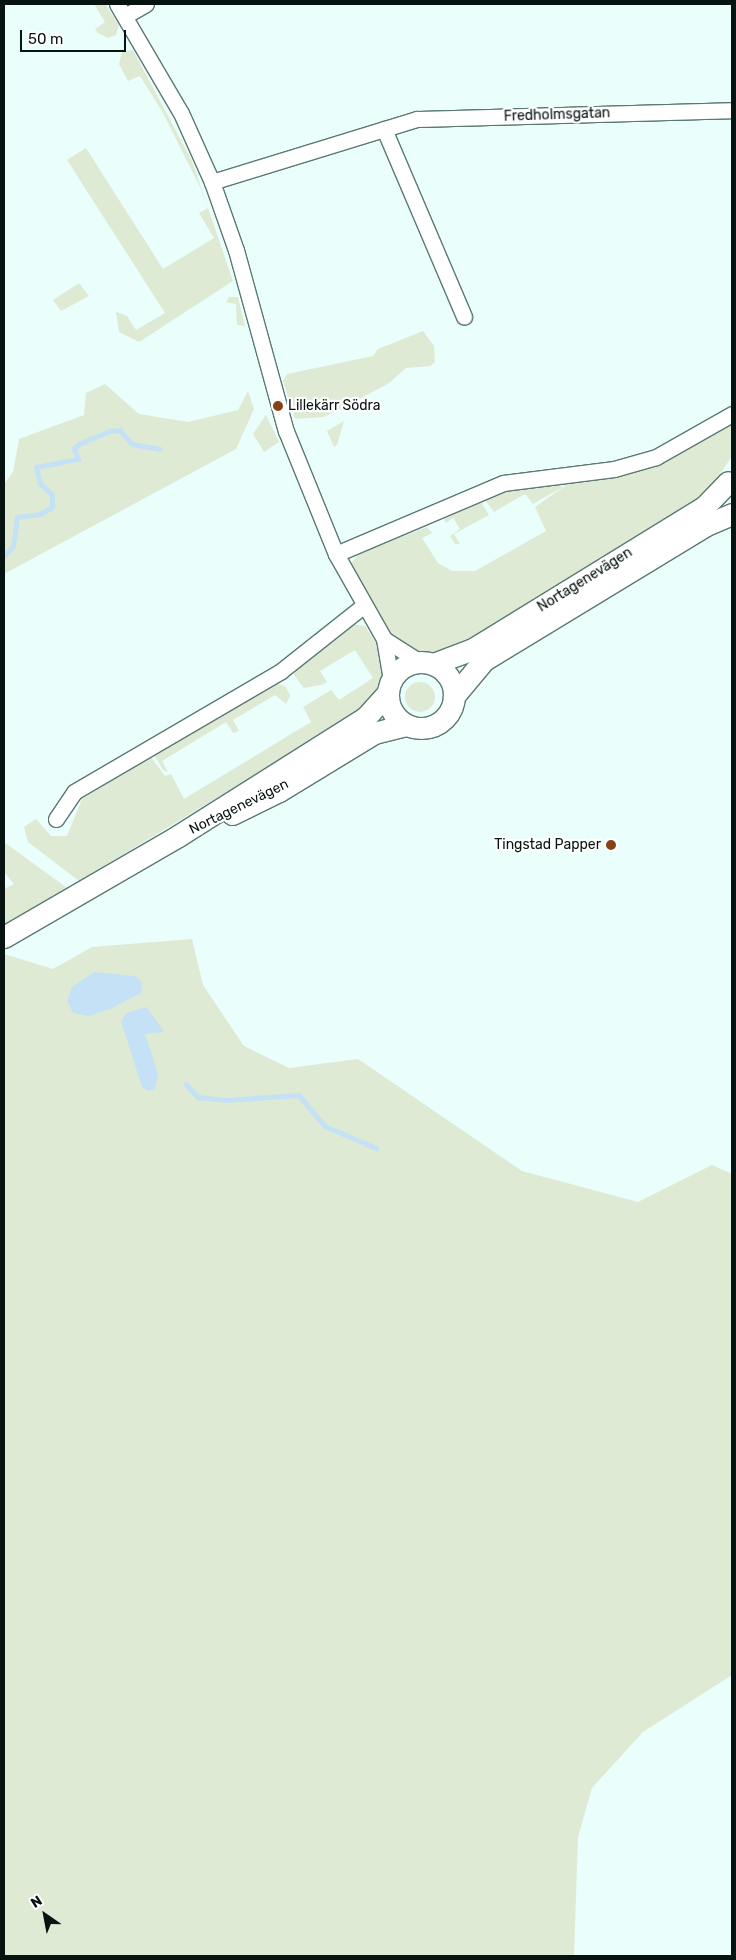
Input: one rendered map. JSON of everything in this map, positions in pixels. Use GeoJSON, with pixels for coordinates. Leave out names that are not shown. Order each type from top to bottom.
{"type":"FeatureCollection","features":[{"type":"Feature","properties":{"kind":"street"},"geometry":{"type":"LineString","coordinates":[[146,4],[121,10],[181,113],[212,182],[242,269],[286,431],[336,554],[363,606],[384,639],[392,712],[406,726]]}},
{"type":"Feature","properties":{"kind":"street","name":"Fredholmsgatan"},"geometry":{"type":"LineString","coordinates":[[212,182],[417,119],[732,110]]}},
{"type":"Feature","properties":{"kind":"street"},"geometry":{"type":"LineString","coordinates":[[384,129],[464,317]]}},
{"type":"Feature","properties":{"kind":"street"},"geometry":{"type":"LineString","coordinates":[[336,554],[503,483],[614,469],[656,457],[732,414]]}},
{"type":"Feature","properties":{"kind":"street","name":"Nortagenevägen"},"geometry":{"type":"LineString","coordinates":[[4,937],[178,836],[366,717],[403,667],[427,663],[473,649],[697,512],[731,483]]}},
{"type":"Feature","properties":{"kind":"street","name":"Nortagenevägen"},"geometry":{"type":"LineString","coordinates":[[178,836],[279,791],[374,733],[406,726],[422,728],[438,724],[447,716],[454,696],[484,660],[706,525],[732,514]]}},
{"type":"Feature","properties":{"kind":"street"},"geometry":{"type":"LineString","coordinates":[[56,819],[74,792],[281,671],[363,606]]}},
{"type":"Feature","properties":{"kind":"street"},"geometry":{"type":"LineString","coordinates":[[384,639],[449,677],[454,696]]}},
{"type":"Feature","properties":{"kind":"green space"},"geometry":{"type":"Polygon","coordinates":[[[94,4],[105,4],[119,25],[116,35],[108,38],[98,33],[95,29],[105,22],[94,4]]]}},
{"type":"Feature","properties":{"kind":"green space"},"geometry":{"type":"Polygon","coordinates":[[[133,50],[192,161],[233,281],[139,342],[119,332],[116,312],[127,316],[136,330],[165,313],[67,160],[86,148],[163,269],[214,238],[199,213],[208,208],[200,187],[162,111],[140,76],[128,81],[119,64],[122,52],[133,50]]]}},
{"type":"Feature","properties":{"kind":"green space"},"geometry":{"type":"Polygon","coordinates":[[[79,283],[89,296],[61,311],[53,300],[79,283]]]}},
{"type":"Feature","properties":{"kind":"green space"},"geometry":{"type":"Polygon","coordinates":[[[229,297],[238,297],[245,326],[237,325],[236,304],[226,302],[229,297]]]}},
{"type":"Feature","properties":{"kind":"green space"},"geometry":{"type":"Polygon","coordinates":[[[423,331],[434,346],[435,362],[430,366],[406,368],[388,384],[324,417],[295,419],[283,381],[287,374],[373,356],[378,349],[423,331]]]}},
{"type":"Feature","properties":{"kind":"green space"},"geometry":{"type":"Polygon","coordinates":[[[105,384],[139,414],[188,422],[238,410],[248,391],[254,409],[236,449],[4,574],[4,484],[13,472],[19,439],[84,415],[86,393],[105,384]]]}},
{"type":"Feature","properties":{"kind":"green space"},"geometry":{"type":"Polygon","coordinates":[[[266,415],[279,442],[264,452],[253,434],[266,415]]]}},
{"type":"Feature","properties":{"kind":"green space"},"geometry":{"type":"Polygon","coordinates":[[[732,420],[732,456],[707,494],[465,648],[426,657],[399,643],[380,620],[350,565],[359,553],[427,527],[432,533],[422,538],[438,563],[452,571],[475,571],[546,531],[535,507],[569,483],[612,478],[647,467],[732,420]]]}},
{"type":"Feature","properties":{"kind":"green space"},"geometry":{"type":"Polygon","coordinates":[[[344,421],[337,445],[334,447],[327,431],[344,421]]]}},
{"type":"Feature","properties":{"kind":"green space"},"geometry":{"type":"Polygon","coordinates":[[[557,482],[563,483],[561,488],[533,504],[525,494],[494,512],[485,500],[519,487],[557,482]]]}},
{"type":"Feature","properties":{"kind":"green space"},"geometry":{"type":"Polygon","coordinates":[[[481,502],[489,515],[454,534],[460,544],[455,544],[450,536],[460,529],[453,518],[446,523],[444,519],[481,502]]]}},
{"type":"Feature","properties":{"kind":"green space"},"geometry":{"type":"Polygon","coordinates":[[[352,624],[365,626],[380,649],[383,681],[376,702],[79,881],[28,842],[24,827],[36,819],[51,836],[67,836],[82,799],[151,757],[165,776],[171,774],[184,799],[311,722],[303,707],[331,690],[339,700],[373,678],[355,650],[320,671],[327,682],[321,685],[304,688],[294,675],[296,666],[352,624]]]}},
{"type":"Feature","properties":{"kind":"green space"},"geometry":{"type":"Polygon","coordinates":[[[275,682],[286,687],[290,696],[286,704],[275,695],[233,720],[239,731],[233,733],[226,722],[162,761],[168,772],[164,771],[154,755],[275,682]]]}},
{"type":"Feature","properties":{"kind":"green space"},"geometry":{"type":"Polygon","coordinates":[[[420,682],[426,683],[434,691],[434,703],[426,711],[420,712],[414,711],[406,703],[405,697],[406,691],[414,683],[420,682]]]}},
{"type":"Feature","properties":{"kind":"green space"},"geometry":{"type":"Polygon","coordinates":[[[4,842],[67,888],[4,925],[4,889],[14,884],[4,872],[4,842]]]}},
{"type":"Feature","properties":{"kind":"green space"},"geometry":{"type":"Polygon","coordinates":[[[192,939],[203,985],[244,1046],[289,1068],[358,1059],[522,1171],[638,1202],[712,1165],[732,1174],[732,1675],[643,1732],[592,1788],[578,1837],[574,1956],[4,1956],[4,954],[53,969],[92,947],[192,939]]]}},
{"type":"Feature","properties":{"kind":"water"},"geometry":{"type":"Polygon","coordinates":[[[94,972],[135,976],[142,982],[141,993],[110,1009],[88,1016],[73,1013],[67,1001],[72,987],[94,972]]]}},
{"type":"Feature","properties":{"kind":"water"},"geometry":{"type":"Polygon","coordinates":[[[147,1007],[164,1032],[145,1034],[158,1074],[155,1089],[149,1091],[142,1087],[121,1021],[126,1013],[147,1007]]]}},
{"type":"Feature","properties":{"kind":"waterway"},"geometry":{"type":"LineString","coordinates":[[4,556],[13,546],[17,517],[40,514],[52,507],[52,495],[40,484],[36,467],[78,459],[74,449],[79,444],[110,431],[120,430],[132,444],[160,449]]}},
{"type":"Feature","properties":{"kind":"waterway"},"geometry":{"type":"LineString","coordinates":[[186,1084],[198,1097],[225,1100],[299,1095],[325,1126],[376,1148]]}},
{"type":"Feature","properties":{"kind":"place","name":"Lillekärr Södra"},"geometry":{"type":"Point","coordinates":[278,406]}},
{"type":"Feature","properties":{"kind":"place","name":"Tingstad Papper"},"geometry":{"type":"Point","coordinates":[611,845]}}]}
